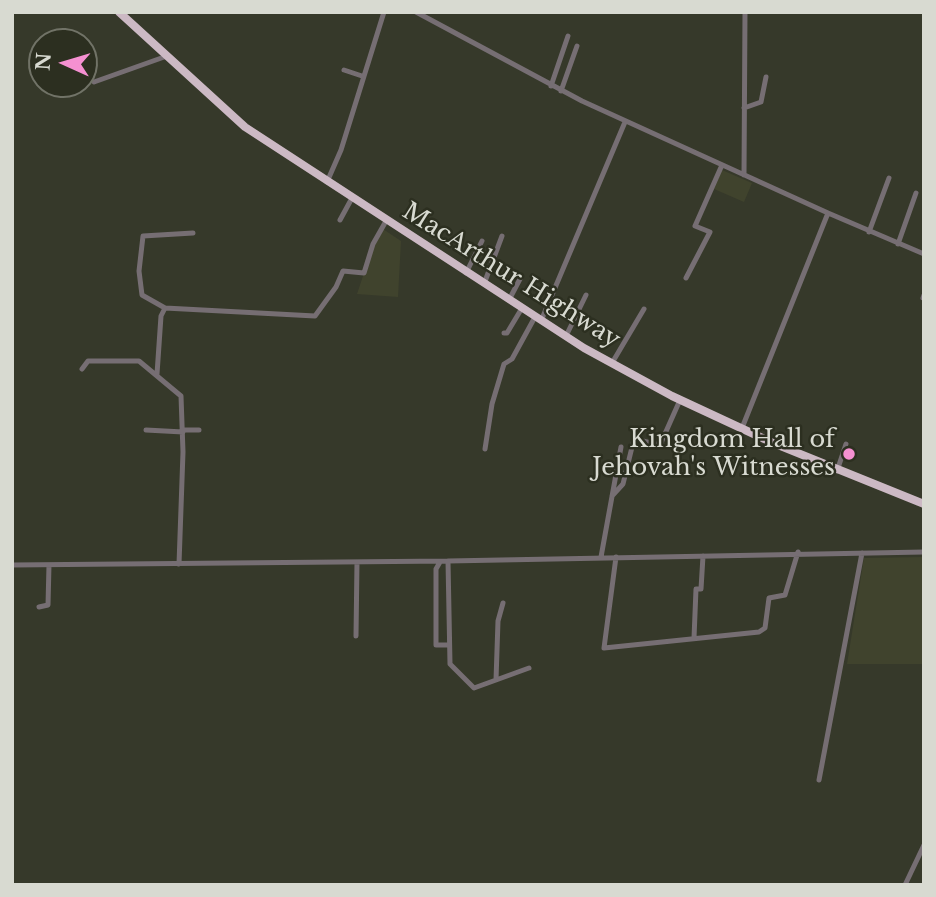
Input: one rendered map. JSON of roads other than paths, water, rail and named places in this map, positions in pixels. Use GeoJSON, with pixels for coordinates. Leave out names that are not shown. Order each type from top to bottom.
{"type":"FeatureCollection","features":[{"type":"Feature","properties":{"kind":"highway","name":"MacArthur Highway"},"geometry":{"type":"LineString","coordinates":[[119,12],[234,119],[538,319],[680,400],[837,471],[924,504]]}},
{"type":"Feature","properties":{"kind":"street"},"geometry":{"type":"LineString","coordinates":[[327,182],[341,150],[384,12]]}},
{"type":"Feature","properties":{"kind":"street"},"geometry":{"type":"LineString","coordinates":[[416,12],[551,86],[625,122],[924,254]]}},
{"type":"Feature","properties":{"kind":"street"},"geometry":{"type":"LineString","coordinates":[[744,175],[745,12]]}},
{"type":"Feature","properties":{"kind":"street"},"geometry":{"type":"LineString","coordinates":[[551,86],[568,36]]}},
{"type":"Feature","properties":{"kind":"street"},"geometry":{"type":"LineString","coordinates":[[561,91],[577,46]]}},
{"type":"Feature","properties":{"kind":"street"},"geometry":{"type":"LineString","coordinates":[[98,81],[167,56]]}},
{"type":"Feature","properties":{"kind":"street"},"geometry":{"type":"LineString","coordinates":[[344,70],[362,76]]}},
{"type":"Feature","properties":{"kind":"street"},"geometry":{"type":"LineString","coordinates":[[744,108],[761,102],[766,77]]}},
{"type":"Feature","properties":{"kind":"street"},"geometry":{"type":"LineString","coordinates":[[485,449],[492,404],[504,364],[512,359],[538,319],[625,122]]}},
{"type":"Feature","properties":{"kind":"street"},"geometry":{"type":"LineString","coordinates":[[686,278],[709,232],[695,226],[722,165]]}},
{"type":"Feature","properties":{"kind":"street"},"geometry":{"type":"LineString","coordinates":[[869,232],[889,178]]}},
{"type":"Feature","properties":{"kind":"street"},"geometry":{"type":"LineString","coordinates":[[898,244],[916,193]]}},
{"type":"Feature","properties":{"kind":"street"},"geometry":{"type":"LineString","coordinates":[[340,220],[352,198]]}},
{"type":"Feature","properties":{"kind":"street"},"geometry":{"type":"LineString","coordinates":[[742,428],[828,213]]}},
{"type":"Feature","properties":{"kind":"street"},"geometry":{"type":"LineString","coordinates":[[193,233],[142,238],[142,295],[165,308],[315,316],[337,287],[343,271],[364,273],[373,244],[386,220]]}},
{"type":"Feature","properties":{"kind":"street"},"geometry":{"type":"LineString","coordinates":[[484,284],[502,236]]}},
{"type":"Feature","properties":{"kind":"street"},"geometry":{"type":"LineString","coordinates":[[466,273],[482,241]]}},
{"type":"Feature","properties":{"kind":"street"},"geometry":{"type":"LineString","coordinates":[[509,300],[522,277]]}},
{"type":"Feature","properties":{"kind":"street"},"geometry":{"type":"LineString","coordinates":[[566,336],[586,295]]}},
{"type":"Feature","properties":{"kind":"street"},"geometry":{"type":"LineString","coordinates":[[157,374],[165,308]]}},
{"type":"Feature","properties":{"kind":"street"},"geometry":{"type":"LineString","coordinates":[[504,333],[507,333],[522,309]]}},
{"type":"Feature","properties":{"kind":"street"},"geometry":{"type":"LineString","coordinates":[[612,363],[644,309]]}},
{"type":"Feature","properties":{"kind":"street"},"geometry":{"type":"LineString","coordinates":[[82,369],[88,361],[136,360],[157,374],[181,396],[183,431],[179,564]]}},
{"type":"Feature","properties":{"kind":"street"},"geometry":{"type":"LineString","coordinates":[[612,496],[623,484],[633,440],[636,438],[660,445],[680,400]]}},
{"type":"Feature","properties":{"kind":"street"},"geometry":{"type":"LineString","coordinates":[[146,430],[199,430]]}},
{"type":"Feature","properties":{"kind":"street"},"geometry":{"type":"LineString","coordinates":[[837,471],[846,444]]}},
{"type":"Feature","properties":{"kind":"street"},"geometry":{"type":"LineString","coordinates":[[601,557],[621,447]]}},
{"type":"Feature","properties":{"kind":"street"},"geometry":{"type":"LineString","coordinates":[[616,557],[604,648],[759,632],[765,628],[769,598],[785,595],[798,552]]}},
{"type":"Feature","properties":{"kind":"street"},"geometry":{"type":"LineString","coordinates":[[12,565],[448,562],[798,552],[924,552]]}},
{"type":"Feature","properties":{"kind":"street"},"geometry":{"type":"LineString","coordinates":[[819,780],[862,552]]}},
{"type":"Feature","properties":{"kind":"street"},"geometry":{"type":"LineString","coordinates":[[694,638],[696,589],[701,589],[702,556]]}},
{"type":"Feature","properties":{"kind":"street"},"geometry":{"type":"LineString","coordinates":[[356,636],[357,562]]}},
{"type":"Feature","properties":{"kind":"street"},"geometry":{"type":"LineString","coordinates":[[440,562],[436,569],[436,645],[448,645]]}},
{"type":"Feature","properties":{"kind":"street"},"geometry":{"type":"LineString","coordinates":[[448,562],[450,664],[474,688],[529,668]]}},
{"type":"Feature","properties":{"kind":"street"},"geometry":{"type":"LineString","coordinates":[[39,607],[44,609],[48,605],[49,565]]}},
{"type":"Feature","properties":{"kind":"street"},"geometry":{"type":"LineString","coordinates":[[496,680],[498,621],[503,603]]}},
{"type":"Feature","properties":{"kind":"street"},"geometry":{"type":"LineString","coordinates":[[905,885],[924,845]]}},
{"type":"Feature","properties":{"kind":"place","name":"Kingdom Hall of Jehovah's Witnesses"},"geometry":{"type":"Point","coordinates":[849,454]}}]}
